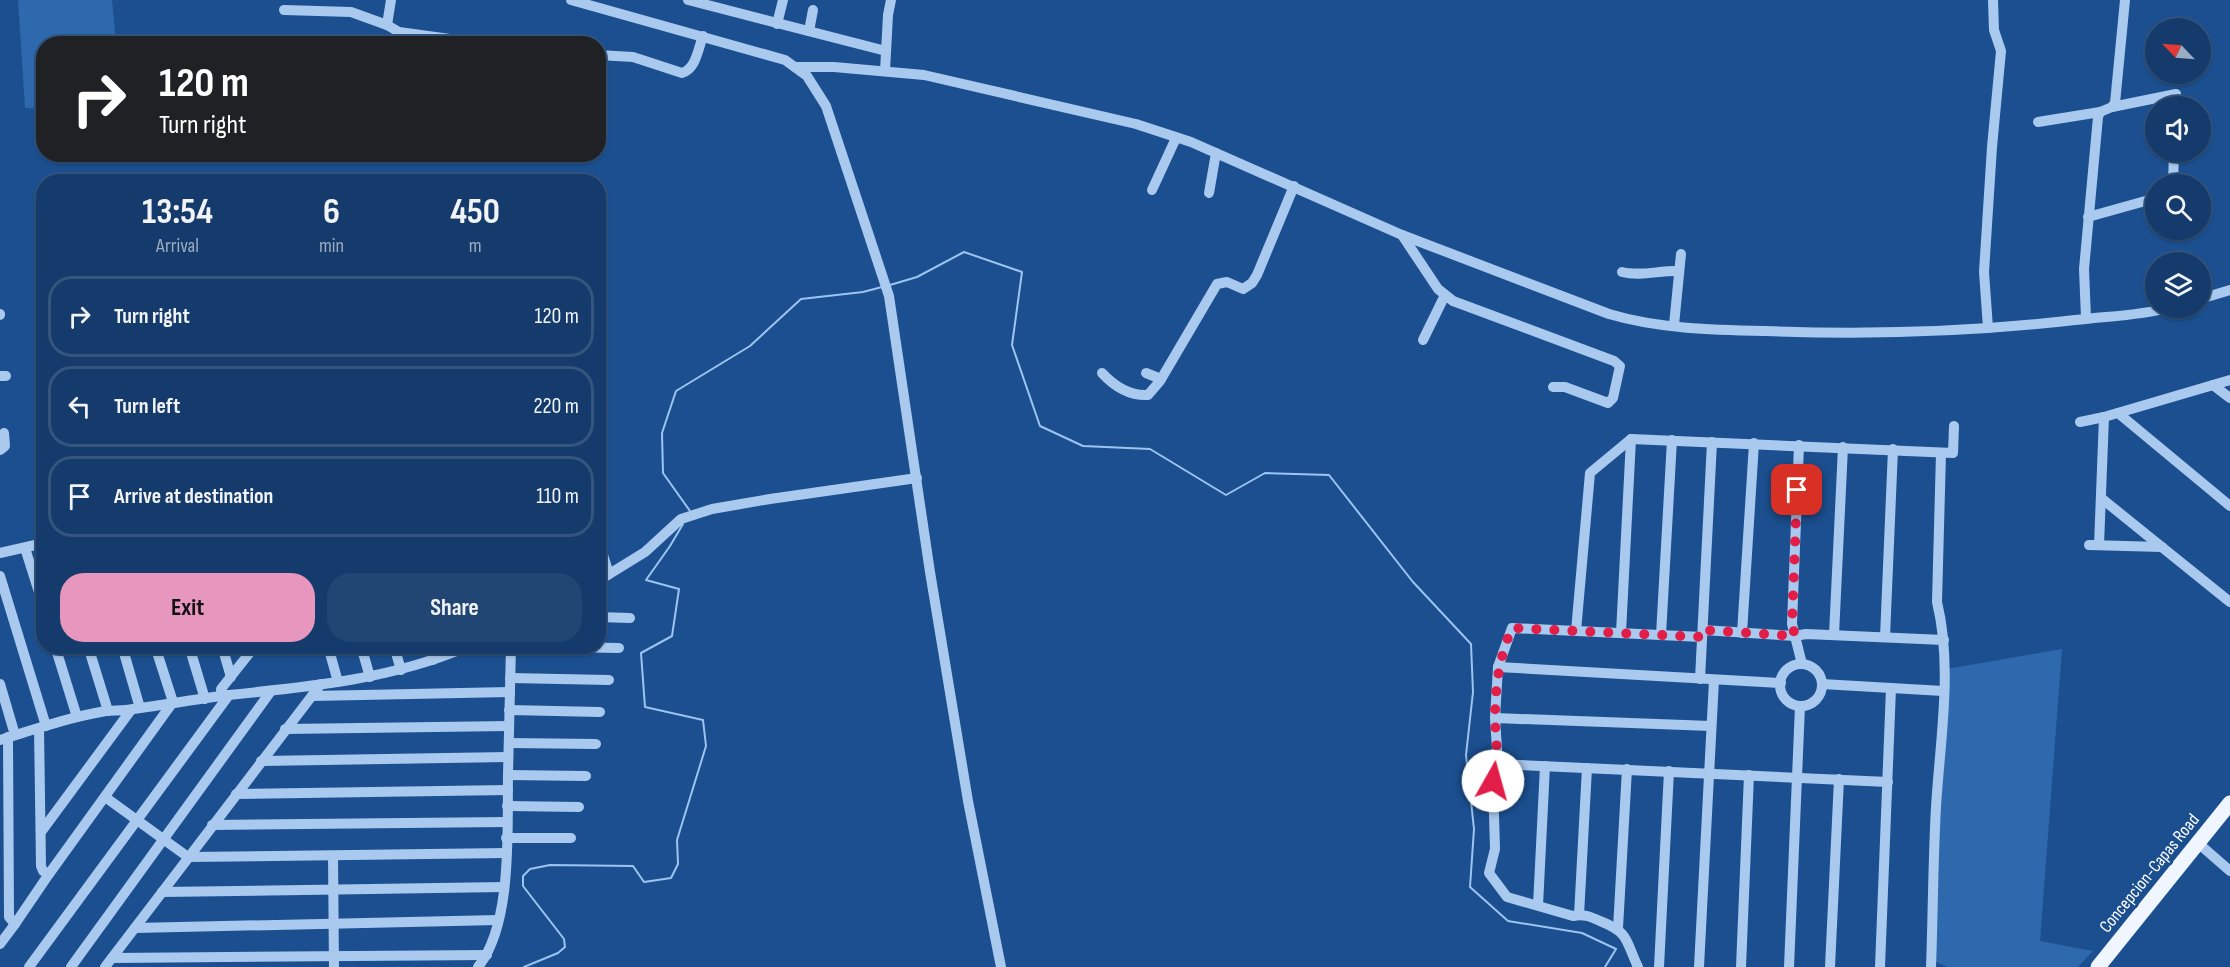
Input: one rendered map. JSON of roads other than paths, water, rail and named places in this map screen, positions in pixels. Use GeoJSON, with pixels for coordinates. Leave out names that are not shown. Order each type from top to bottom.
{"type":"FeatureCollection","features":[{"type":"Feature","properties":{"kind":"main road","name":"Concepcion-Capas Road"},"geometry":{"type":"LineString","coordinates":[[2097,967],[2230,803]]}},
{"type":"Feature","properties":{"kind":"street"},"geometry":{"type":"LineString","coordinates":[[387,25],[391,0]]}},
{"type":"Feature","properties":{"kind":"street"},"geometry":{"type":"LineString","coordinates":[[571,0],[785,60],[807,76],[826,106],[885,278],[889,296],[930,572],[966,790],[1000,967]]}},
{"type":"Feature","properties":{"kind":"street"},"geometry":{"type":"LineString","coordinates":[[688,0],[885,51]]}},
{"type":"Feature","properties":{"kind":"street"},"geometry":{"type":"LineString","coordinates":[[777,24],[783,0]]}},
{"type":"Feature","properties":{"kind":"street"},"geometry":{"type":"LineString","coordinates":[[885,71],[891,0]]}},
{"type":"Feature","properties":{"kind":"street"},"geometry":{"type":"LineString","coordinates":[[1988,328],[1984,272],[2001,51],[1994,30],[1993,0]]}},
{"type":"Feature","properties":{"kind":"street"},"geometry":{"type":"LineString","coordinates":[[2112,107],[2117,92],[2125,0]]}},
{"type":"Feature","properties":{"kind":"street"},"geometry":{"type":"LineString","coordinates":[[284,10],[351,12],[387,25],[399,32],[428,36]]}},
{"type":"Feature","properties":{"kind":"street"},"geometry":{"type":"LineString","coordinates":[[809,31],[813,10]]}},
{"type":"Feature","properties":{"kind":"street"},"geometry":{"type":"LineString","coordinates":[[606,55],[633,57],[682,73],[692,68],[703,36]]}},
{"type":"Feature","properties":{"kind":"street"},"geometry":{"type":"LineString","coordinates":[[795,68],[834,67],[924,75],[1136,124],[1216,153],[1402,235],[1609,314],[1674,325],[1740,331],[1825,333],[1958,330],[2145,312]]}},
{"type":"Feature","properties":{"kind":"street"},"geometry":{"type":"LineString","coordinates":[[2038,122],[2100,112],[2112,107],[2145,100]]}},
{"type":"Feature","properties":{"kind":"street"},"geometry":{"type":"LineString","coordinates":[[2086,318],[2084,268],[2100,112]]}},
{"type":"Feature","properties":{"kind":"street"},"geometry":{"type":"LineString","coordinates":[[1152,190],[1176,138]]}},
{"type":"Feature","properties":{"kind":"street"},"geometry":{"type":"LineString","coordinates":[[1209,193],[1216,153]]}},
{"type":"Feature","properties":{"kind":"street"},"geometry":{"type":"LineString","coordinates":[[1102,373],[1112,384],[1126,392],[1148,395],[1161,380],[1217,284],[1227,282],[1243,289],[1252,283],[1294,186]]}},
{"type":"Feature","properties":{"kind":"street"},"geometry":{"type":"LineString","coordinates":[[2088,217],[2145,201]]}},
{"type":"Feature","properties":{"kind":"street"},"geometry":{"type":"LineString","coordinates":[[1402,235],[1434,284],[1445,295],[1459,303],[1614,361],[1620,366],[1613,398],[1608,403],[1565,387],[1552,387]]}},
{"type":"Feature","properties":{"kind":"street"},"geometry":{"type":"LineString","coordinates":[[1674,325],[1681,254]]}},
{"type":"Feature","properties":{"kind":"street"},"geometry":{"type":"LineString","coordinates":[[1622,272],[1641,274],[1664,270],[1679,271]]}},
{"type":"Feature","properties":{"kind":"street"},"geometry":{"type":"LineString","coordinates":[[2211,296],[2230,290]]}},
{"type":"Feature","properties":{"kind":"street"},"geometry":{"type":"LineString","coordinates":[[1423,340],[1445,295]]}},
{"type":"Feature","properties":{"kind":"street"},"geometry":{"type":"LineString","coordinates":[[1146,373],[1161,380]]}},
{"type":"Feature","properties":{"kind":"street"},"geometry":{"type":"LineString","coordinates":[[2080,422],[2230,380]]}},
{"type":"Feature","properties":{"kind":"street"},"geometry":{"type":"LineString","coordinates":[[2212,385],[2230,399]]}},
{"type":"Feature","properties":{"kind":"street"},"geometry":{"type":"LineString","coordinates":[[2118,413],[2230,506]]}},
{"type":"Feature","properties":{"kind":"street"},"geometry":{"type":"LineString","coordinates":[[2104,417],[2101,498],[2094,545],[2162,547]]}},
{"type":"Feature","properties":{"kind":"street"},"geometry":{"type":"LineString","coordinates":[[1576,631],[1590,473],[1631,439],[1953,453],[1954,426]]}},
{"type":"Feature","properties":{"kind":"street"},"geometry":{"type":"LineString","coordinates":[[0,450],[4,446],[4,433]]}},
{"type":"Feature","properties":{"kind":"street"},"geometry":{"type":"LineString","coordinates":[[1621,633],[1631,439]]}},
{"type":"Feature","properties":{"kind":"street"},"geometry":{"type":"LineString","coordinates":[[1661,635],[1672,440]]}},
{"type":"Feature","properties":{"kind":"street"},"geometry":{"type":"LineString","coordinates":[[1700,679],[1712,442]]}},
{"type":"Feature","properties":{"kind":"street"},"geometry":{"type":"LineString","coordinates":[[1742,633],[1754,444]]}},
{"type":"Feature","properties":{"kind":"street"},"geometry":{"type":"LineString","coordinates":[[1799,445],[1792,624],[1802,664]]}},
{"type":"Feature","properties":{"kind":"street"},"geometry":{"type":"LineString","coordinates":[[1834,635],[1843,447]]}},
{"type":"Feature","properties":{"kind":"street"},"geometry":{"type":"LineString","coordinates":[[1885,637],[1893,449]]}},
{"type":"Feature","properties":{"kind":"street"},"geometry":{"type":"LineString","coordinates":[[1931,967],[1934,834],[1944,640],[1937,602],[1941,453]]}},
{"type":"Feature","properties":{"kind":"street"},"geometry":{"type":"LineString","coordinates":[[606,576],[645,552],[681,519],[712,509],[917,478]]}},
{"type":"Feature","properties":{"kind":"street"},"geometry":{"type":"LineString","coordinates":[[2101,498],[2230,602]]}},
{"type":"Feature","properties":{"kind":"street"},"geometry":{"type":"LineString","coordinates":[[0,553],[36,545]]}},
{"type":"Feature","properties":{"kind":"street"},"geometry":{"type":"LineString","coordinates":[[25,548],[36,583]]}},
{"type":"Feature","properties":{"kind":"street"},"geometry":{"type":"LineString","coordinates":[[606,564],[609,574]]}},
{"type":"Feature","properties":{"kind":"street"},"geometry":{"type":"LineString","coordinates":[[0,576],[42,727],[41,866],[49,874]]}},
{"type":"Feature","properties":{"kind":"street"},"geometry":{"type":"LineString","coordinates":[[606,617],[630,618]]}},
{"type":"Feature","properties":{"kind":"street"},"geometry":{"type":"LineString","coordinates":[[1638,967],[1626,938],[1618,928],[1583,914],[1573,916],[1507,897],[1489,873],[1495,849],[1493,781],[1498,764],[1495,718],[1498,667],[1512,628],[1661,635],[1742,633],[1795,636],[1806,634],[1944,640]]}},
{"type":"Feature","properties":{"kind":"street"},"geometry":{"type":"LineString","coordinates":[[606,648],[620,648]]}},
{"type":"Feature","properties":{"kind":"street"},"geometry":{"type":"LineString","coordinates":[[57,654],[77,717]]}},
{"type":"Feature","properties":{"kind":"street"},"geometry":{"type":"LineString","coordinates":[[90,654],[108,711]]}},
{"type":"Feature","properties":{"kind":"street"},"geometry":{"type":"LineString","coordinates":[[124,654],[136,709]]}},
{"type":"Feature","properties":{"kind":"street"},"geometry":{"type":"LineString","coordinates":[[158,654],[172,702]]}},
{"type":"Feature","properties":{"kind":"street"},"geometry":{"type":"LineString","coordinates":[[191,654],[205,699]]}},
{"type":"Feature","properties":{"kind":"street"},"geometry":{"type":"LineString","coordinates":[[224,654],[231,677]]}},
{"type":"Feature","properties":{"kind":"street"},"geometry":{"type":"LineString","coordinates":[[225,696],[222,689],[249,654]]}},
{"type":"Feature","properties":{"kind":"street"},"geometry":{"type":"LineString","coordinates":[[330,654],[338,682]]}},
{"type":"Feature","properties":{"kind":"street"},"geometry":{"type":"LineString","coordinates":[[364,654],[370,677]]}},
{"type":"Feature","properties":{"kind":"street"},"geometry":{"type":"LineString","coordinates":[[396,654],[401,670]]}},
{"type":"Feature","properties":{"kind":"street"},"geometry":{"type":"LineString","coordinates":[[431,654],[433,660]]}},
{"type":"Feature","properties":{"kind":"street"},"geometry":{"type":"LineString","coordinates":[[8,737],[77,717],[108,711],[271,692],[370,677],[401,670],[448,654]]}},
{"type":"Feature","properties":{"kind":"street"},"geometry":{"type":"LineString","coordinates":[[478,967],[495,938],[504,887],[511,654]]}},
{"type":"Feature","properties":{"kind":"street"},"geometry":{"type":"LineString","coordinates":[[1802,664],[1815,668],[1822,684],[1820,694],[1816,699],[1811,704],[1800,706],[1785,699],[1781,683],[1784,673],[1789,668],[1802,664]]}},
{"type":"Feature","properties":{"kind":"street"},"geometry":{"type":"LineString","coordinates":[[1498,667],[1781,683]]}},
{"type":"Feature","properties":{"kind":"street"},"geometry":{"type":"LineString","coordinates":[[510,678],[609,680]]}},
{"type":"Feature","properties":{"kind":"street"},"geometry":{"type":"LineString","coordinates":[[1700,967],[1713,680]]}},
{"type":"Feature","properties":{"kind":"street"},"geometry":{"type":"LineString","coordinates":[[0,684],[8,737],[9,917],[15,924]]}},
{"type":"Feature","properties":{"kind":"street"},"geometry":{"type":"LineString","coordinates":[[105,967],[321,684]]}},
{"type":"Feature","properties":{"kind":"street"},"geometry":{"type":"LineString","coordinates":[[1822,684],[1943,691]]}},
{"type":"Feature","properties":{"kind":"street"},"geometry":{"type":"LineString","coordinates":[[1880,967],[1891,688]]}},
{"type":"Feature","properties":{"kind":"street"},"geometry":{"type":"LineString","coordinates":[[71,967],[271,692]]}},
{"type":"Feature","properties":{"kind":"street"},"geometry":{"type":"LineString","coordinates":[[312,696],[510,692]]}},
{"type":"Feature","properties":{"kind":"street"},"geometry":{"type":"LineString","coordinates":[[29,967],[225,696]]}},
{"type":"Feature","properties":{"kind":"street"},"geometry":{"type":"LineString","coordinates":[[0,944],[172,702]]}},
{"type":"Feature","properties":{"kind":"street"},"geometry":{"type":"LineString","coordinates":[[1789,967],[1800,706]]}},
{"type":"Feature","properties":{"kind":"street"},"geometry":{"type":"LineString","coordinates":[[41,832],[136,709]]}},
{"type":"Feature","properties":{"kind":"street"},"geometry":{"type":"LineString","coordinates":[[510,710],[600,712]]}},
{"type":"Feature","properties":{"kind":"street"},"geometry":{"type":"LineString","coordinates":[[1495,718],[1711,726]]}},
{"type":"Feature","properties":{"kind":"street"},"geometry":{"type":"LineString","coordinates":[[285,729],[509,726]]}},
{"type":"Feature","properties":{"kind":"street"},"geometry":{"type":"LineString","coordinates":[[509,742],[596,744]]}},
{"type":"Feature","properties":{"kind":"street"},"geometry":{"type":"LineString","coordinates":[[261,761],[508,756]]}},
{"type":"Feature","properties":{"kind":"street"},"geometry":{"type":"LineString","coordinates":[[1498,764],[1888,782]]}},
{"type":"Feature","properties":{"kind":"street"},"geometry":{"type":"LineString","coordinates":[[1538,905],[1545,766]]}},
{"type":"Feature","properties":{"kind":"street"},"geometry":{"type":"LineString","coordinates":[[1579,915],[1587,768]]}},
{"type":"Feature","properties":{"kind":"street"},"geometry":{"type":"LineString","coordinates":[[1618,928],[1627,769]]}},
{"type":"Feature","properties":{"kind":"street"},"geometry":{"type":"LineString","coordinates":[[1659,967],[1669,771]]}},
{"type":"Feature","properties":{"kind":"street"},"geometry":{"type":"LineString","coordinates":[[508,775],[586,776]]}},
{"type":"Feature","properties":{"kind":"street"},"geometry":{"type":"LineString","coordinates":[[1741,967],[1749,775]]}},
{"type":"Feature","properties":{"kind":"street"},"geometry":{"type":"LineString","coordinates":[[1830,967],[1839,779]]}},
{"type":"Feature","properties":{"kind":"street"},"geometry":{"type":"LineString","coordinates":[[236,794],[508,790]]}},
{"type":"Feature","properties":{"kind":"street"},"geometry":{"type":"LineString","coordinates":[[105,797],[188,857],[506,853]]}},
{"type":"Feature","properties":{"kind":"street"},"geometry":{"type":"LineString","coordinates":[[507,806],[579,807]]}},
{"type":"Feature","properties":{"kind":"street"},"geometry":{"type":"LineString","coordinates":[[212,825],[507,822]]}},
{"type":"Feature","properties":{"kind":"street"},"geometry":{"type":"LineString","coordinates":[[507,838],[571,838]]}},
{"type":"Feature","properties":{"kind":"street"},"geometry":{"type":"LineString","coordinates":[[2198,843],[2230,871]]}},
{"type":"Feature","properties":{"kind":"street"},"geometry":{"type":"LineString","coordinates":[[333,856],[334,961]]}},
{"type":"Feature","properties":{"kind":"street"},"geometry":{"type":"LineString","coordinates":[[162,892],[504,887]]}},
{"type":"Feature","properties":{"kind":"street"},"geometry":{"type":"LineString","coordinates":[[135,928],[498,920]]}},
{"type":"Feature","properties":{"kind":"street"},"geometry":{"type":"LineString","coordinates":[[112,958],[334,961],[487,955]]}},
{"type":"Feature","properties":{"kind":"waterway"},"geometry":{"type":"LineString","coordinates":[[890,285],[917,277],[964,252],[1022,272],[1012,345],[1040,426],[1083,446],[1150,449],[1226,495],[1265,473],[1329,475],[1413,582],[1471,644],[1473,692],[1466,755],[1474,829],[1470,887],[1508,921],[1582,933],[1616,949],[1605,967]]}},
{"type":"Feature","properties":{"kind":"waterway"},"geometry":{"type":"LineString","coordinates":[[690,511],[663,473],[662,433],[676,391],[750,346],[801,299],[863,292],[882,287]]}},
{"type":"Feature","properties":{"kind":"waterway"},"geometry":{"type":"LineString","coordinates":[[524,967],[558,953],[565,947],[564,939],[523,886],[523,876],[530,869],[550,865],[633,866],[644,882],[671,878],[678,864],[677,840],[706,746],[703,720],[645,707],[641,653],[672,636],[679,589],[646,580],[683,524]]}}]}
